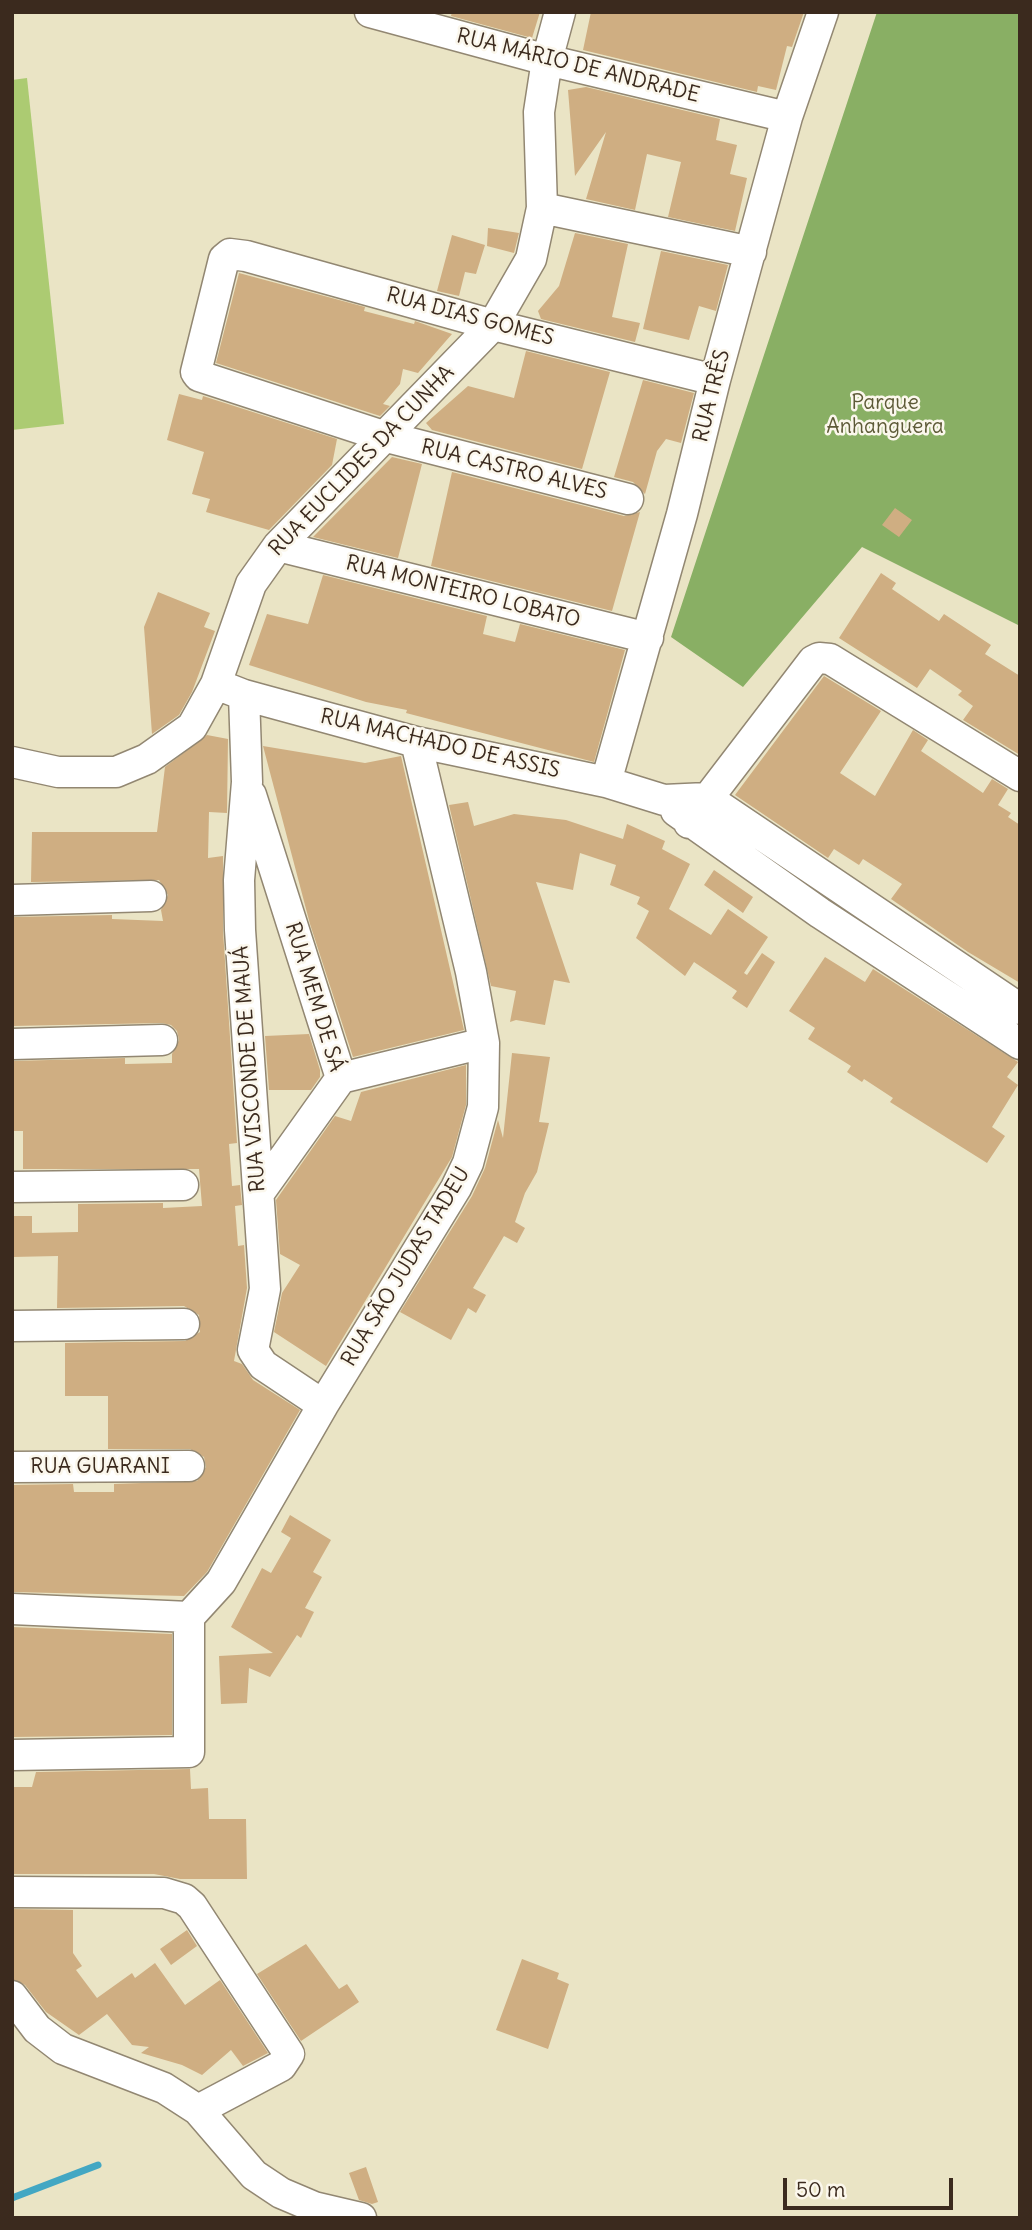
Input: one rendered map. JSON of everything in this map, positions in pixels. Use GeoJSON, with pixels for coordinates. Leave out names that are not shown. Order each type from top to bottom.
{"type":"FeatureCollection","features":[{"type":"Feature","properties":{"kind":"street","name":"RUA MÁRIO DE ANDRADE"},"geometry":{"type":"LineString","coordinates":[[370,12],[547,60],[787,117]]}},
{"type":"Feature","properties":{"kind":"street","name":"RUA EUCLIDES DA CUNHA"},"geometry":{"type":"LineString","coordinates":[[12,762],[69,773],[116,772],[170,746],[192,727],[216,684],[251,584],[278,546],[493,325],[531,259],[542,208],[539,112],[547,60],[560,12]]}},
{"type":"Feature","properties":{"kind":"street","name":"RUA TRÊS"},"geometry":{"type":"LineString","coordinates":[[606,782],[648,638],[787,117],[824,12]]}},
{"type":"Feature","properties":{"kind":"street"},"geometry":{"type":"LineString","coordinates":[[542,208],[751,252]]}},
{"type":"Feature","properties":{"kind":"street","name":"RUA DIAS GOMES"},"geometry":{"type":"LineString","coordinates":[[226,256],[246,256],[493,325],[715,380]]}},
{"type":"Feature","properties":{"kind":"street","name":"RUA CASTRO ALVES"},"geometry":{"type":"LineString","coordinates":[[226,256],[219,270],[198,376],[383,436],[628,499]]}},
{"type":"Feature","properties":{"kind":"street","name":"RUA MONTEIRO LOBATO"},"geometry":{"type":"LineString","coordinates":[[278,546],[648,638]]}},
{"type":"Feature","properties":{"kind":"street"},"geometry":{"type":"LineString","coordinates":[[689,823],[813,661],[825,657],[1020,776]]}},
{"type":"Feature","properties":{"kind":"street","name":"RUA MACHADO DE ASSIS"},"geometry":{"type":"LineString","coordinates":[[216,684],[244,695],[416,742],[606,782],[664,800],[707,798]]}},
{"type":"Feature","properties":{"kind":"street","name":"RUA VISCONDE DE MAUÁ"},"geometry":{"type":"LineString","coordinates":[[244,695],[247,782],[239,880],[240,930],[265,1289],[262,1317],[252,1344],[253,1355],[263,1365],[323,1405]]}},
{"type":"Feature","properties":{"kind":"street","name":"RUA SÃO JUDAS TADEU"},"geometry":{"type":"LineString","coordinates":[[189,1617],[221,1582],[323,1405],[463,1175],[480,1126],[484,1043],[471,972],[416,742]]}},
{"type":"Feature","properties":{"kind":"street","name":"RUA MEM DE SÁ"},"geometry":{"type":"LineString","coordinates":[[247,782],[341,1079],[260,1193]]}},
{"type":"Feature","properties":{"kind":"street"},"geometry":{"type":"LineString","coordinates":[[707,798],[1020,1009]]}},
{"type":"Feature","properties":{"kind":"street","name":"RUA MACHADO DE ASSIS"},"geometry":{"type":"LineString","coordinates":[[664,800],[689,823],[1020,1044]]}},
{"type":"Feature","properties":{"kind":"street"},"geometry":{"type":"LineString","coordinates":[[12,900],[151,896]]}},
{"type":"Feature","properties":{"kind":"street"},"geometry":{"type":"LineString","coordinates":[[888,956],[903,931]]}},
{"type":"Feature","properties":{"kind":"street"},"geometry":{"type":"LineString","coordinates":[[12,1044],[162,1040]]}},
{"type":"Feature","properties":{"kind":"street"},"geometry":{"type":"LineString","coordinates":[[341,1079],[484,1043]]}},
{"type":"Feature","properties":{"kind":"street"},"geometry":{"type":"LineString","coordinates":[[12,1187],[183,1185]]}},
{"type":"Feature","properties":{"kind":"street"},"geometry":{"type":"LineString","coordinates":[[12,1326],[184,1324]]}},
{"type":"Feature","properties":{"kind":"street","name":"RUA GUARANI"},"geometry":{"type":"LineString","coordinates":[[12,1467],[189,1466]]}},
{"type":"Feature","properties":{"kind":"street"},"geometry":{"type":"LineString","coordinates":[[12,1609],[189,1617],[190,1747],[187,1754],[12,1755]]}},
{"type":"Feature","properties":{"kind":"street"},"geometry":{"type":"LineString","coordinates":[[12,1892],[175,1895],[192,1906],[289,2054],[281,2066],[198,2110]]}},
{"type":"Feature","properties":{"kind":"street"},"geometry":{"type":"LineString","coordinates":[[12,1996],[37,2028],[64,2049],[164,2088],[198,2110],[254,2175],[281,2193],[314,2207],[360,2218]]}},
{"type":"Feature","properties":{"kind":"green space","name":"Parque Anhanguera"},"geometry":{"type":"Polygon","coordinates":[[[877,12],[1020,12],[1020,626],[862,547],[743,687],[671,637],[877,12]]]}},
{"type":"Feature","properties":{"kind":"green space"},"geometry":{"type":"Polygon","coordinates":[[[27,78],[64,424],[12,430],[12,80],[27,78]]]}},
{"type":"Feature","properties":{"kind":"building"},"geometry":{"type":"Polygon","coordinates":[[[452,12],[540,12],[532,38],[451,16],[452,12]]]}},
{"type":"Feature","properties":{"kind":"building"},"geometry":{"type":"Polygon","coordinates":[[[591,12],[804,12],[792,47],[787,46],[776,90],[758,86],[757,92],[583,50],[591,12]]]}},
{"type":"Feature","properties":{"kind":"building"},"geometry":{"type":"Polygon","coordinates":[[[586,87],[720,119],[716,140],[737,145],[730,174],[747,178],[735,231],[668,217],[681,162],[647,154],[635,210],[586,199],[606,132],[575,176],[568,90],[586,87]]]}},
{"type":"Feature","properties":{"kind":"building"},"geometry":{"type":"Polygon","coordinates":[[[488,228],[519,233],[514,253],[487,246],[488,228]]]}},
{"type":"Feature","properties":{"kind":"building"},"geometry":{"type":"Polygon","coordinates":[[[575,233],[628,244],[612,317],[640,323],[635,342],[541,319],[538,311],[559,286],[575,233]]]}},
{"type":"Feature","properties":{"kind":"building"},"geometry":{"type":"Polygon","coordinates":[[[452,235],[485,245],[476,274],[465,272],[459,296],[437,291],[452,235]]]}},
{"type":"Feature","properties":{"kind":"building"},"geometry":{"type":"Polygon","coordinates":[[[661,251],[728,265],[716,311],[699,306],[689,340],[643,329],[661,251]]]}},
{"type":"Feature","properties":{"kind":"building"},"geometry":{"type":"Polygon","coordinates":[[[239,273],[365,307],[364,311],[414,324],[415,321],[452,334],[418,373],[403,369],[400,384],[383,404],[390,406],[380,416],[216,363],[239,273]]]}},
{"type":"Feature","properties":{"kind":"building"},"geometry":{"type":"Polygon","coordinates":[[[526,351],[610,372],[582,469],[432,430],[426,423],[468,386],[514,398],[526,351]]]}},
{"type":"Feature","properties":{"kind":"building"},"geometry":{"type":"Polygon","coordinates":[[[643,380],[694,393],[681,443],[666,439],[657,451],[645,494],[633,482],[614,477],[643,380]]]}},
{"type":"Feature","properties":{"kind":"building"},"geometry":{"type":"Polygon","coordinates":[[[179,394],[202,400],[203,396],[337,439],[332,465],[269,530],[206,512],[210,499],[192,494],[204,452],[167,440],[179,394]]]}},
{"type":"Feature","properties":{"kind":"building"},"geometry":{"type":"Polygon","coordinates":[[[392,457],[422,464],[398,558],[313,537],[392,457]]]}},
{"type":"Feature","properties":{"kind":"building"},"geometry":{"type":"Polygon","coordinates":[[[452,472],[624,516],[640,512],[612,611],[431,566],[452,472]]]}},
{"type":"Feature","properties":{"kind":"building"},"geometry":{"type":"Polygon","coordinates":[[[895,508],[912,520],[899,537],[882,525],[895,508]]]}},
{"type":"Feature","properties":{"kind":"building"},"geometry":{"type":"Polygon","coordinates":[[[881,573],[896,583],[892,589],[939,621],[944,614],[991,645],[985,654],[1020,676],[1020,755],[963,720],[973,706],[958,695],[962,691],[930,669],[917,688],[839,638],[881,573]]]}},
{"type":"Feature","properties":{"kind":"building"},"geometry":{"type":"Polygon","coordinates":[[[323,575],[487,616],[483,634],[515,642],[520,624],[625,650],[594,762],[406,713],[407,710],[366,702],[249,665],[267,614],[308,624],[323,575]]]}},
{"type":"Feature","properties":{"kind":"building"},"geometry":{"type":"Polygon","coordinates":[[[158,592],[210,613],[204,627],[215,631],[192,692],[179,715],[152,734],[144,627],[158,592]]]}},
{"type":"Feature","properties":{"kind":"building"},"geometry":{"type":"Polygon","coordinates":[[[824,676],[881,711],[840,773],[875,796],[913,730],[928,740],[921,751],[983,793],[992,779],[1008,789],[998,805],[1011,813],[1008,817],[1020,825],[1020,983],[968,952],[891,899],[902,884],[863,859],[859,865],[834,849],[828,858],[735,795],[824,676]]]}},
{"type":"Feature","properties":{"kind":"building"},"geometry":{"type":"Polygon","coordinates":[[[207,735],[228,739],[227,813],[209,812],[208,858],[223,856],[223,931],[237,1143],[229,1144],[232,1186],[240,1185],[242,1205],[235,1206],[238,1246],[244,1245],[247,1288],[234,1361],[242,1364],[253,1380],[300,1410],[207,1572],[184,1596],[12,1592],[12,1485],[73,1484],[74,1492],[114,1492],[114,1484],[197,1481],[206,1467],[204,1457],[190,1449],[108,1449],[108,1396],[65,1396],[65,1343],[185,1341],[200,1332],[199,1315],[184,1306],[57,1308],[58,1256],[12,1257],[12,1216],[32,1216],[32,1233],[78,1232],[78,1204],[163,1203],[163,1208],[202,1206],[199,1169],[23,1169],[23,1131],[12,1131],[12,1061],[125,1058],[125,1064],[172,1063],[172,1054],[179,1040],[177,1031],[171,1025],[162,1023],[12,1026],[12,917],[112,915],[112,919],[163,921],[161,910],[168,895],[159,880],[31,882],[32,832],[157,832],[165,767],[207,735]]]}},
{"type":"Feature","properties":{"kind":"building"},"geometry":{"type":"Polygon","coordinates":[[[263,746],[365,763],[401,756],[464,1030],[353,1057],[310,924],[263,746]]]}},
{"type":"Feature","properties":{"kind":"building"},"geometry":{"type":"Polygon","coordinates":[[[468,802],[474,826],[514,814],[566,820],[623,839],[627,824],[665,841],[662,849],[690,864],[669,909],[711,935],[728,909],[768,937],[744,973],[747,975],[762,953],[775,962],[747,1008],[732,998],[737,991],[694,962],[685,976],[636,938],[649,911],[637,904],[640,897],[610,885],[616,865],[580,853],[573,890],[536,882],[570,983],[554,980],[545,1025],[516,1020],[510,1022],[516,991],[491,986],[449,805],[468,802]]]}},
{"type":"Feature","properties":{"kind":"building"},"geometry":{"type":"Polygon","coordinates":[[[714,870],[753,897],[743,913],[704,885],[714,870]]]}},
{"type":"Feature","properties":{"kind":"building"},"geometry":{"type":"Polygon","coordinates":[[[825,957],[865,982],[873,969],[1018,1062],[1007,1077],[1018,1085],[992,1127],[1005,1136],[987,1163],[890,1102],[893,1098],[864,1079],[862,1082],[847,1072],[851,1066],[808,1039],[815,1028],[789,1011],[825,957]]]}},
{"type":"Feature","properties":{"kind":"building"},"geometry":{"type":"Polygon","coordinates":[[[309,1034],[320,1070],[320,1077],[311,1090],[269,1090],[265,1036],[309,1034]]]}},
{"type":"Feature","properties":{"kind":"building"},"geometry":{"type":"Polygon","coordinates":[[[512,1053],[550,1057],[539,1122],[549,1123],[537,1172],[525,1193],[515,1222],[525,1228],[517,1243],[504,1236],[473,1288],[486,1295],[476,1313],[468,1308],[451,1340],[400,1312],[472,1196],[485,1168],[498,1120],[503,1138],[512,1053]]]}},
{"type":"Feature","properties":{"kind":"building"},"geometry":{"type":"Polygon","coordinates":[[[466,1065],[466,1105],[452,1157],[326,1366],[274,1332],[282,1293],[300,1265],[280,1254],[276,1200],[335,1116],[351,1121],[361,1092],[466,1065]]]}},
{"type":"Feature","properties":{"kind":"building"},"geometry":{"type":"Polygon","coordinates":[[[290,1515],[331,1540],[313,1572],[322,1577],[305,1608],[314,1612],[301,1638],[297,1635],[270,1677],[249,1668],[247,1703],[221,1704],[219,1656],[273,1653],[231,1627],[262,1568],[271,1573],[291,1538],[281,1532],[290,1515]]]}},
{"type":"Feature","properties":{"kind":"building"},"geometry":{"type":"Polygon","coordinates":[[[12,1627],[172,1634],[172,1735],[12,1737],[12,1627]]]}},
{"type":"Feature","properties":{"kind":"building"},"geometry":{"type":"Polygon","coordinates":[[[190,1769],[191,1789],[208,1788],[209,1819],[246,1819],[247,1879],[180,1879],[154,1874],[12,1874],[12,1787],[32,1787],[36,1772],[190,1769]]]}},
{"type":"Feature","properties":{"kind":"building"},"geometry":{"type":"Polygon","coordinates":[[[12,1909],[73,1910],[73,1953],[82,1966],[76,1970],[97,1998],[132,1973],[135,1978],[155,1963],[185,2005],[220,1980],[268,2053],[243,2066],[231,2050],[202,2075],[182,2065],[141,2053],[149,2047],[132,2045],[107,2014],[79,2035],[46,2012],[25,1985],[12,1979],[12,1909]]]}},
{"type":"Feature","properties":{"kind":"building"},"geometry":{"type":"Polygon","coordinates":[[[187,1930],[197,1946],[171,1965],[160,1949],[187,1930]]]}},
{"type":"Feature","properties":{"kind":"building"},"geometry":{"type":"Polygon","coordinates":[[[306,1944],[339,1989],[347,1984],[359,2002],[301,2041],[257,1974],[306,1944]]]}},
{"type":"Feature","properties":{"kind":"building"},"geometry":{"type":"Polygon","coordinates":[[[522,1959],[559,1973],[557,1979],[569,1984],[548,2049],[496,2030],[522,1959]]]}},
{"type":"Feature","properties":{"kind":"building"},"geometry":{"type":"Polygon","coordinates":[[[366,2167],[378,2202],[372,2204],[359,2200],[349,2173],[366,2167]]]}},
{"type":"Feature","properties":{"kind":"waterway"},"geometry":{"type":"LineString","coordinates":[[12,2198],[98,2165]]}}]}
